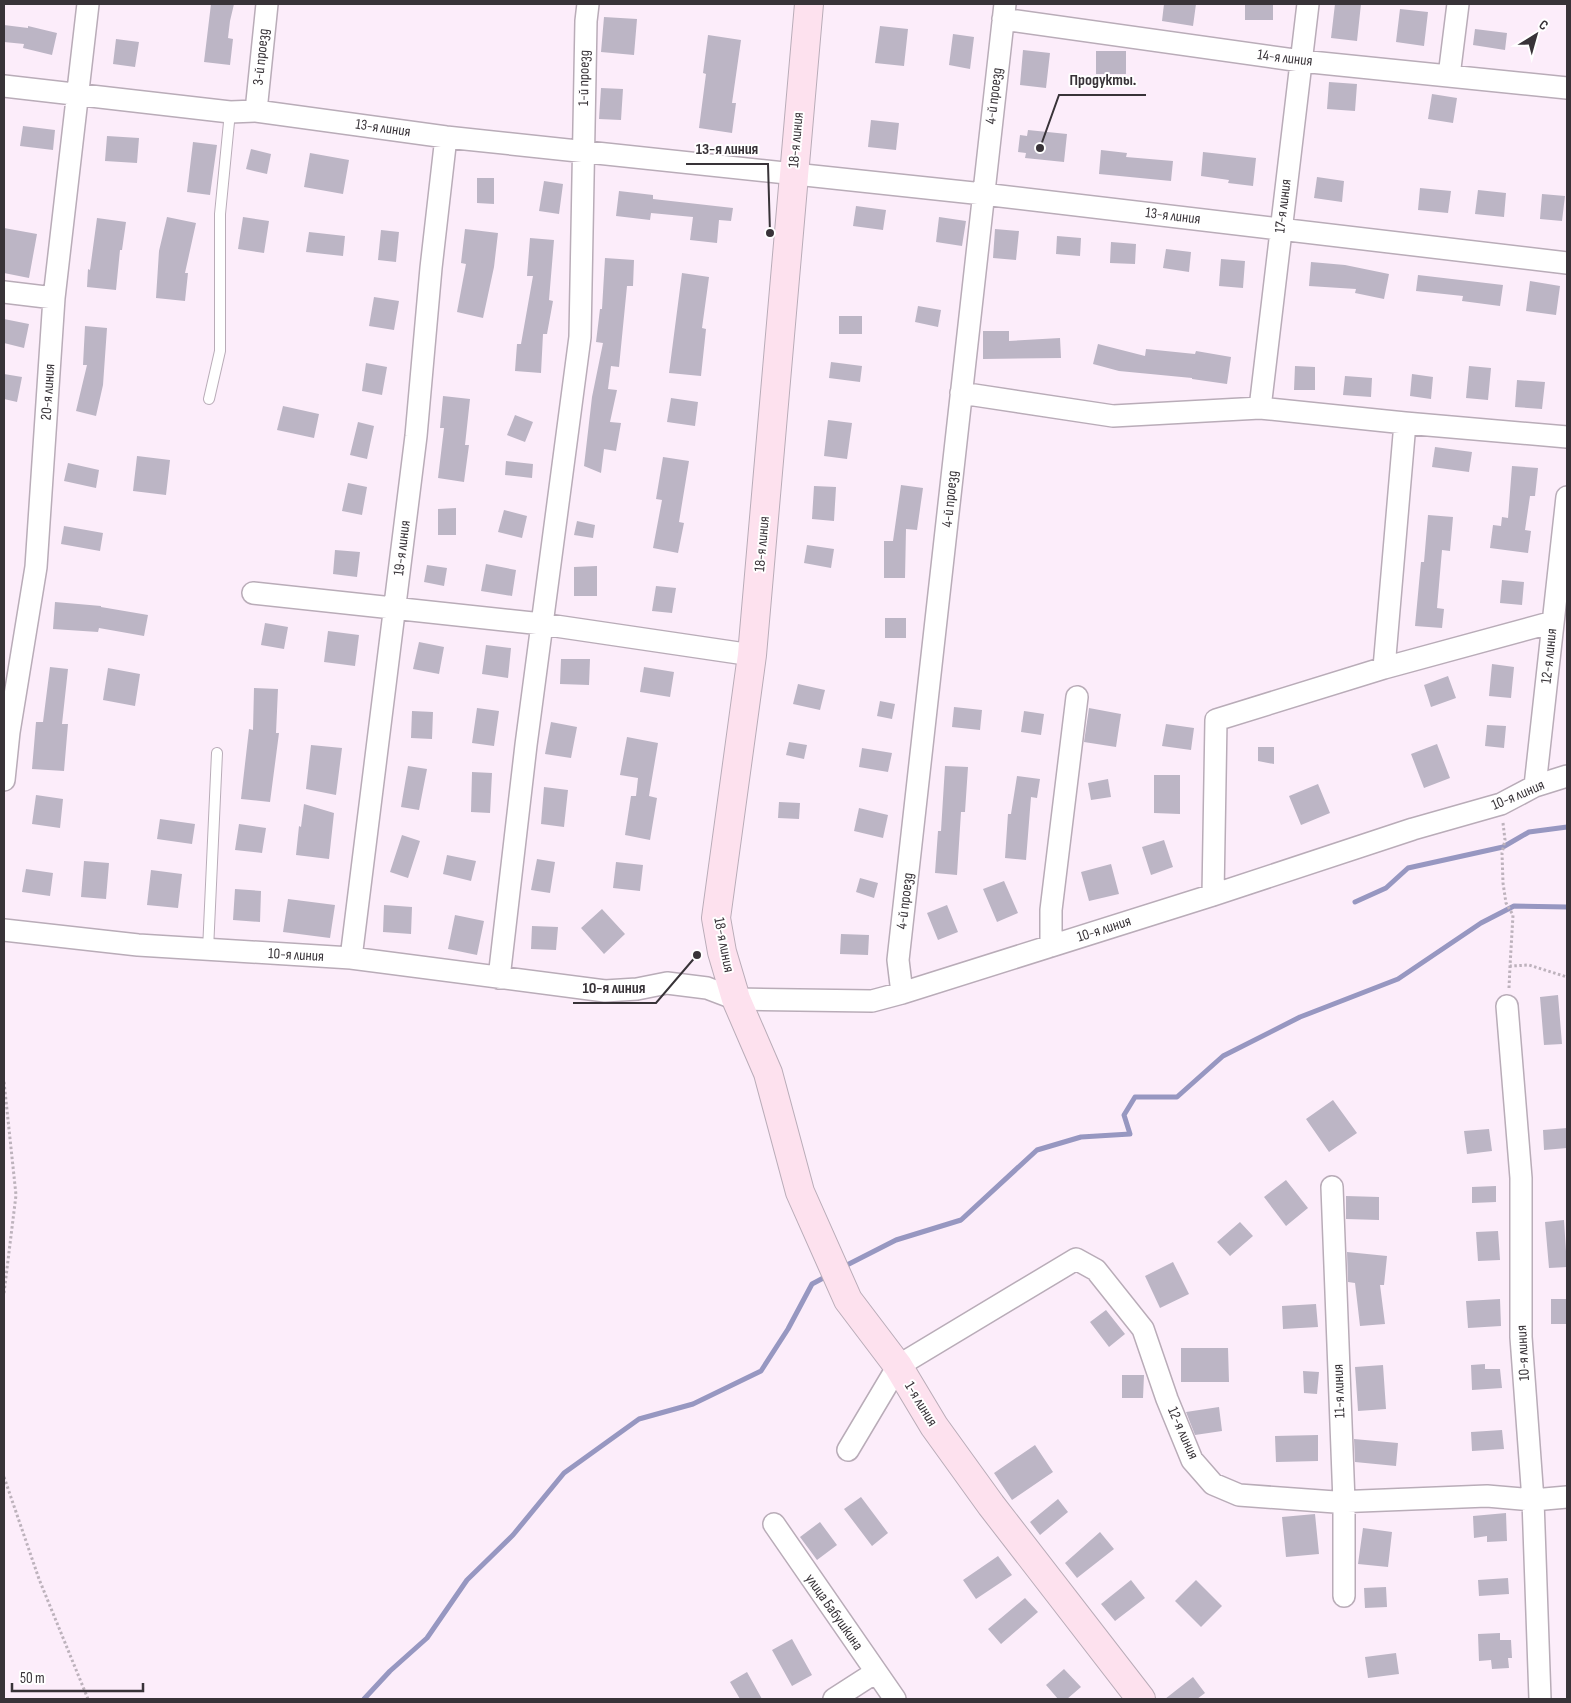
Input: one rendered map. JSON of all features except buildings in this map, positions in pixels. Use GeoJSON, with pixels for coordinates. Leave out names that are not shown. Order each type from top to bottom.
{"type":"FeatureCollection","features":[{"type":"Feature","properties":{"kind":"street","name":"20-я линия"},"geometry":{"type":"LineString","coordinates":[[4,780],[7,731],[36,567],[54,298],[88,4]]}},
{"type":"Feature","properties":{"kind":"street","name":"3-й проезд"},"geometry":{"type":"LineString","coordinates":[[256,111],[267,4]]}},
{"type":"Feature","properties":{"kind":"street","name":"1-й проезд"},"geometry":{"type":"LineString","coordinates":[[499,978],[526,745],[580,337],[586,21],[588,4]]}},
{"type":"Feature","properties":{"kind":"street","name":"18-я линия"},"geometry":{"type":"LineString","coordinates":[[768,1073],[736,999],[722,952],[716,918],[752,655],[809,4]]}},
{"type":"Feature","properties":{"kind":"street","name":"17-я линия"},"geometry":{"type":"LineString","coordinates":[[1260,408],[1308,4]]}},
{"type":"Feature","properties":{"kind":"street"},"geometry":{"type":"LineString","coordinates":[[1449,76],[1458,4]]}},
{"type":"Feature","properties":{"kind":"street","name":"14-я линия"},"geometry":{"type":"LineString","coordinates":[[1004,12],[1301,61],[1567,88]]}},
{"type":"Feature","properties":{"kind":"street","name":"4-й проезд"},"geometry":{"type":"LineString","coordinates":[[902,993],[898,960],[932,673],[1004,12]]}},
{"type":"Feature","properties":{"kind":"street","name":"13-я линия"},"geometry":{"type":"LineString","coordinates":[[4,86],[230,112],[256,111],[446,137],[983,194],[1567,263]]}},
{"type":"Feature","properties":{"kind":"street","name":"19-я линия"},"geometry":{"type":"LineString","coordinates":[[350,958],[416,436],[431,268],[446,137]]}},
{"type":"Feature","properties":{"kind":"street"},"geometry":{"type":"LineString","coordinates":[[4,292],[54,298]]}},
{"type":"Feature","properties":{"kind":"street"},"geometry":{"type":"LineString","coordinates":[[962,393],[1113,416],[1260,408],[1567,437]]}},
{"type":"Feature","properties":{"kind":"street"},"geometry":{"type":"LineString","coordinates":[[1384,668],[1405,423]]}},
{"type":"Feature","properties":{"kind":"street","name":"12-я линия"},"geometry":{"type":"LineString","coordinates":[[1535,786],[1567,497]]}},
{"type":"Feature","properties":{"kind":"street"},"geometry":{"type":"LineString","coordinates":[[254,593],[542,624],[752,655]]}},
{"type":"Feature","properties":{"kind":"street"},"geometry":{"type":"LineString","coordinates":[[1213,895],[1216,720],[1384,668],[1553,622]]}},
{"type":"Feature","properties":{"kind":"street"},"geometry":{"type":"LineString","coordinates":[[1051,946],[1051,910],[1077,697]]}},
{"type":"Feature","properties":{"kind":"street","name":"10-я линия"},"geometry":{"type":"LineString","coordinates":[[4,930],[138,945],[350,958],[605,991],[637,989],[667,983],[708,988],[736,999],[872,1001],[1213,895],[1413,828],[1501,804],[1535,786],[1567,776]]}},
{"type":"Feature","properties":{"kind":"street","name":"10-я линия"},"geometry":{"type":"LineString","coordinates":[[1507,1006],[1521,1178],[1521,1337],[1533,1500],[1540,1699]]}},
{"type":"Feature","properties":{"kind":"street","name":"1-я линия"},"geometry":{"type":"LineString","coordinates":[[768,1073],[800,1192],[848,1300],[898,1366],[934,1426],[957,1458],[1141,1699]]}},
{"type":"Feature","properties":{"kind":"street","name":"11-я линия"},"geometry":{"type":"LineString","coordinates":[[1332,1187],[1344,1502],[1344,1596]]}},
{"type":"Feature","properties":{"kind":"street","name":"12-я линия"},"geometry":{"type":"LineString","coordinates":[[898,1366],[1076,1260],[1096,1270],[1143,1329],[1167,1399],[1192,1460],[1214,1484],[1239,1495],[1344,1502],[1487,1496],[1533,1500],[1567,1497]]}},
{"type":"Feature","properties":{"kind":"street"},"geometry":{"type":"LineString","coordinates":[[848,1450],[898,1366]]}},
{"type":"Feature","properties":{"kind":"street","name":"улица Бабушкина"},"geometry":{"type":"LineString","coordinates":[[774,1524],[895,1699]]}},
{"type":"Feature","properties":{"kind":"street"},"geometry":{"type":"LineString","coordinates":[[834,1699],[876,1672]]}},
{"type":"Feature","properties":{"kind":"lane"},"geometry":{"type":"LineString","coordinates":[[209,399],[220,351],[220,214],[230,112]]}},
{"type":"Feature","properties":{"kind":"lane"},"geometry":{"type":"LineString","coordinates":[[208,950],[217,753]]}},
{"type":"Feature","properties":{"kind":"path"},"geometry":{"type":"LineString","coordinates":[[1505,840],[1502,853],[1503,884],[1506,903],[1513,915],[1510,966],[1529,965],[1567,977]]}},
{"type":"Feature","properties":{"kind":"path"},"geometry":{"type":"LineString","coordinates":[[4,1082],[16,1195],[4,1293]]}},
{"type":"Feature","properties":{"kind":"path"},"geometry":{"type":"LineString","coordinates":[[4,1477],[39,1579],[88,1699]]}},
{"type":"Feature","properties":{"kind":"waterway"},"geometry":{"type":"LineString","coordinates":[[1355,902],[1386,888],[1408,868],[1503,847],[1529,832],[1567,827]]}},
{"type":"Feature","properties":{"kind":"waterway"},"geometry":{"type":"LineString","coordinates":[[843,1267],[896,1240],[961,1220],[1037,1150],[1081,1137],[1130,1134],[1124,1115],[1135,1097],[1177,1097],[1223,1056],[1300,1017],[1398,979],[1481,923],[1514,906],[1567,907]]}},
{"type":"Feature","properties":{"kind":"waterway"},"geometry":{"type":"LineString","coordinates":[[364,1699],[390,1671],[427,1638],[467,1580],[513,1535],[564,1473],[639,1419],[693,1404],[761,1371],[788,1329],[812,1284],[829,1275]]}},
{"type":"Feature","properties":{"kind":"place","name":"Продукты."},"geometry":{"type":"Point","coordinates":[1040,148]}},
{"type":"Feature","properties":{"kind":"place","name":"13-я линия"},"geometry":{"type":"Point","coordinates":[770,233]}},
{"type":"Feature","properties":{"kind":"place","name":"10-я линия"},"geometry":{"type":"Point","coordinates":[697,955]}}]}
